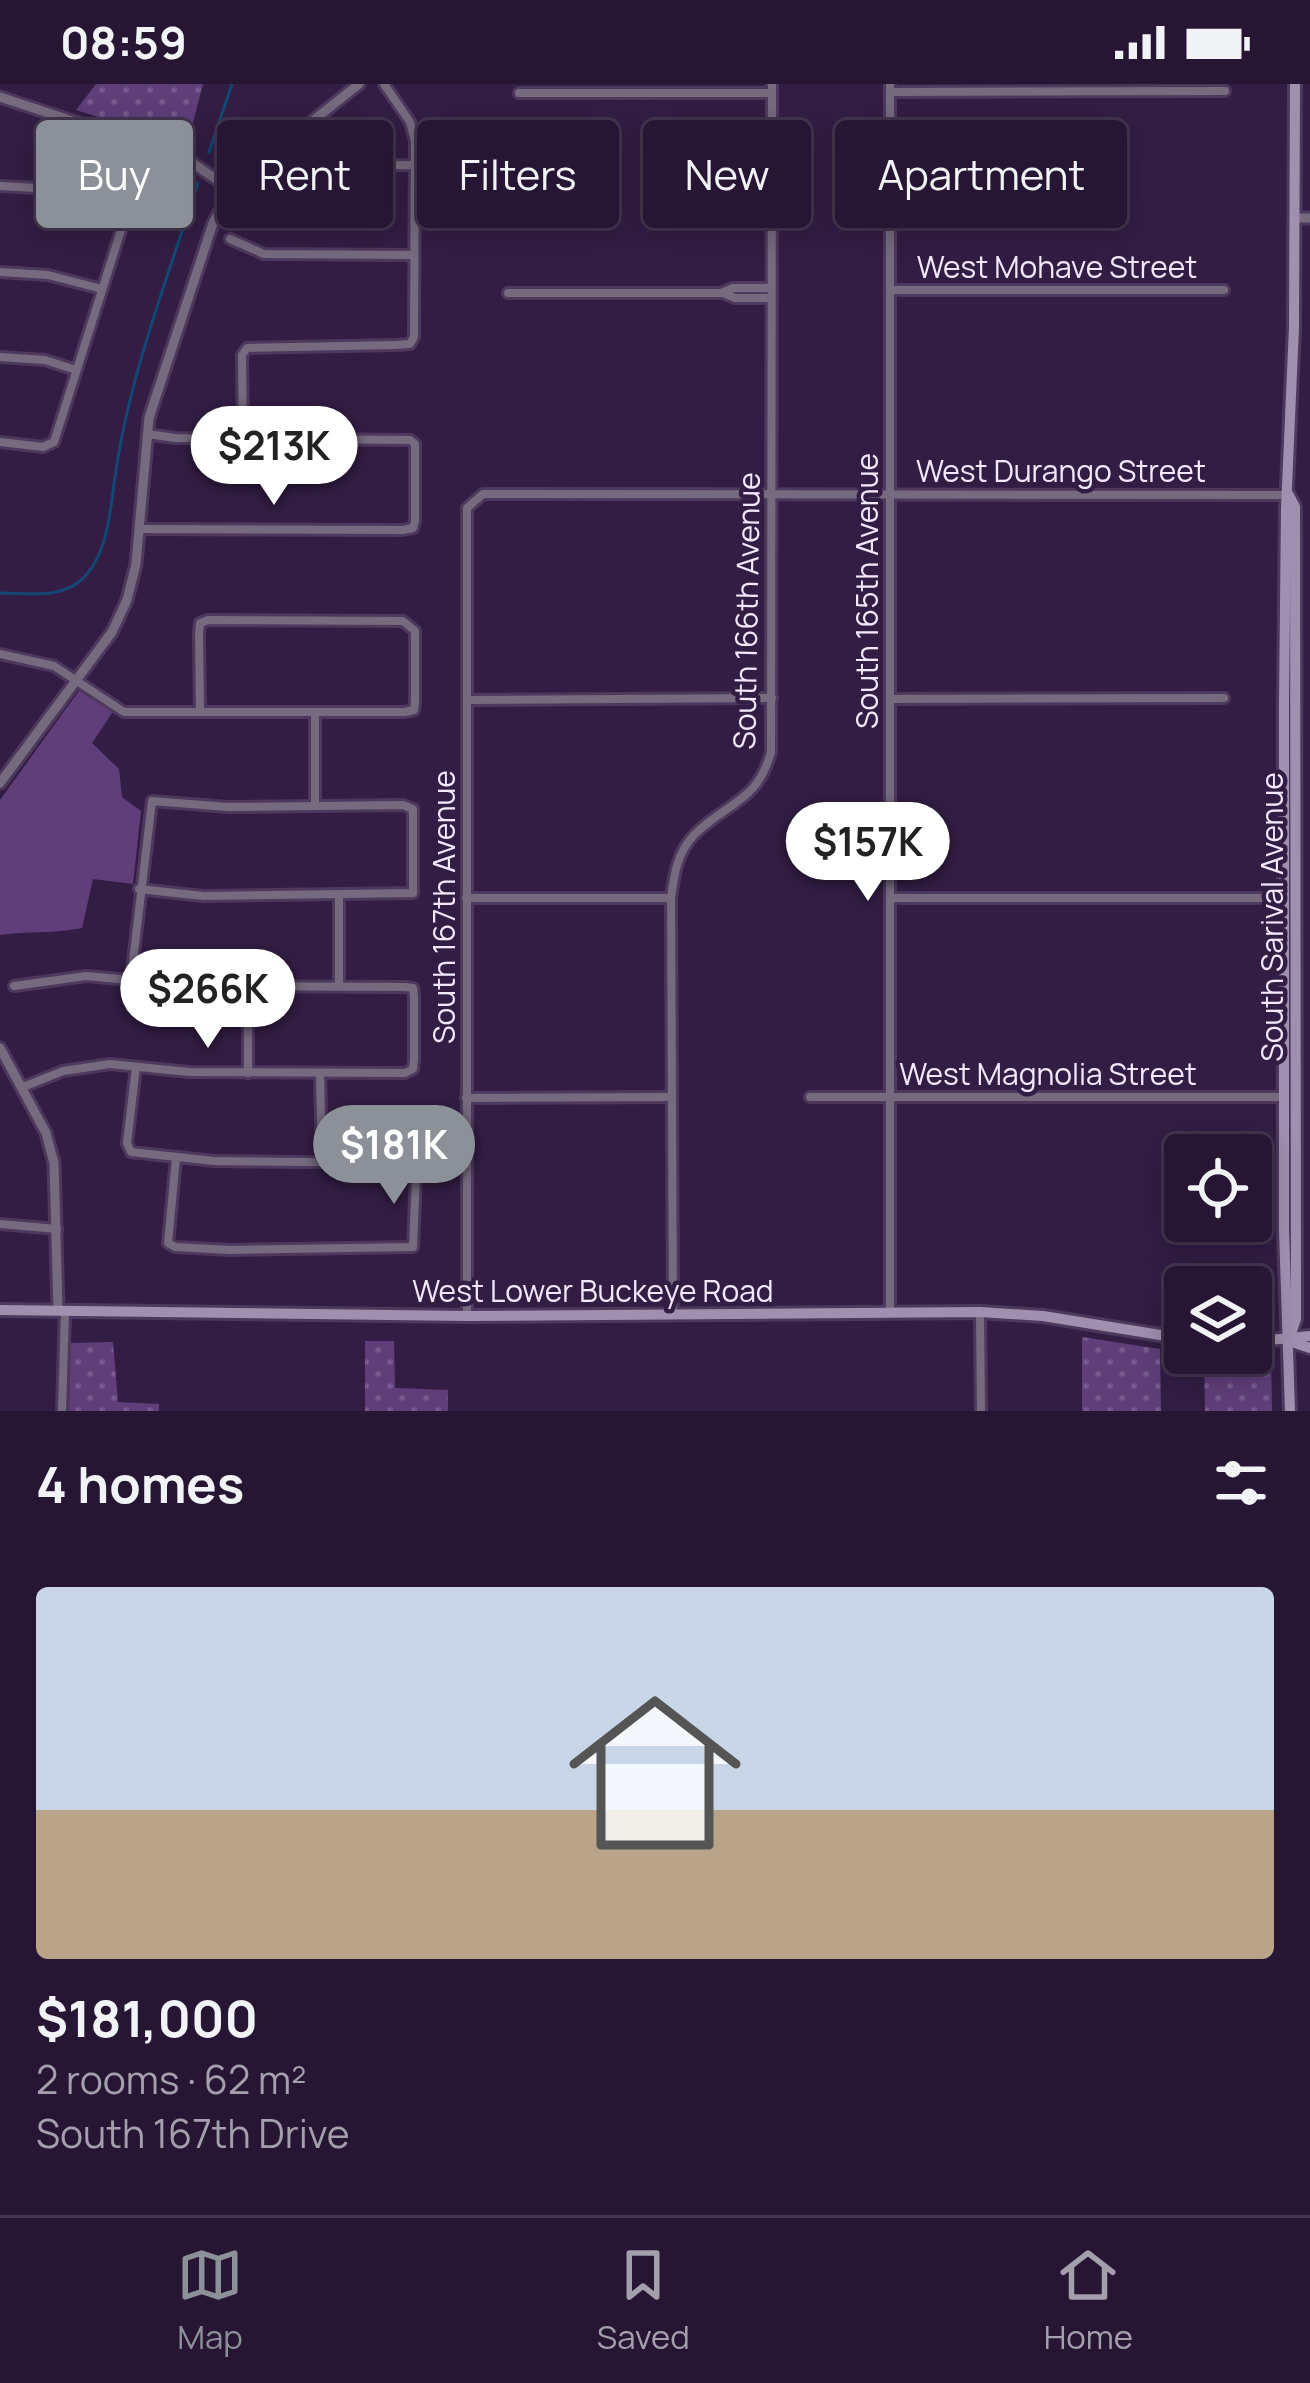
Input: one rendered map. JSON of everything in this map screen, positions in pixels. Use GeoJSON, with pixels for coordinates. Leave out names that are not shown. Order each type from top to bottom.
{"type":"FeatureCollection","features":[{"type":"Feature","properties":{"kind":"main road","name":"South Sarival Avenue"},"geometry":{"type":"LineString","coordinates":[[1290,1411],[1286,1319],[1291,894],[1285,577],[1295,84]]}},
{"type":"Feature","properties":{"kind":"main road","name":"West Lower Buckeye Road"},"geometry":{"type":"LineString","coordinates":[[0,1310],[467,1316],[980,1312],[1042,1316],[1164,1336]]}},
{"type":"Feature","properties":{"kind":"main road"},"geometry":{"type":"LineString","coordinates":[[1272,1341],[1310,1336]]}},
{"type":"Feature","properties":{"kind":"main road"},"geometry":{"type":"LineString","coordinates":[[1289,1340],[1310,1348]]}},
{"type":"Feature","properties":{"kind":"street"},"geometry":{"type":"LineString","coordinates":[[313,120],[359,84]]}},
{"type":"Feature","properties":{"kind":"street"},"geometry":{"type":"LineString","coordinates":[[243,440],[242,355],[247,347],[410,344],[414,338],[415,165],[410,122],[385,84]]}},
{"type":"Feature","properties":{"kind":"street"},"geometry":{"type":"LineString","coordinates":[[519,93],[772,88]]}},
{"type":"Feature","properties":{"kind":"street","name":"South 166th Avenue"},"geometry":{"type":"LineString","coordinates":[[673,1315],[671,898],[675,866],[693,836],[746,798],[764,777],[771,752],[772,88]]}},
{"type":"Feature","properties":{"kind":"street"},"geometry":{"type":"LineString","coordinates":[[890,88],[1225,92]]}},
{"type":"Feature","properties":{"kind":"street","name":"South 165th Avenue"},"geometry":{"type":"LineString","coordinates":[[890,88],[890,1313]]}},
{"type":"Feature","properties":{"kind":"street"},"geometry":{"type":"LineString","coordinates":[[0,97],[71,120]]}},
{"type":"Feature","properties":{"kind":"street"},"geometry":{"type":"LineString","coordinates":[[393,165],[415,165]]}},
{"type":"Feature","properties":{"kind":"street"},"geometry":{"type":"LineString","coordinates":[[0,186],[36,188]]}},
{"type":"Feature","properties":{"kind":"street"},"geometry":{"type":"LineString","coordinates":[[1295,212],[1310,206]]}},
{"type":"Feature","properties":{"kind":"street"},"geometry":{"type":"LineString","coordinates":[[1295,212],[1310,218]]}},
{"type":"Feature","properties":{"kind":"street"},"geometry":{"type":"LineString","coordinates":[[0,783],[112,632],[127,600],[140,529],[146,434],[217,216]]}},
{"type":"Feature","properties":{"kind":"street"},"geometry":{"type":"LineString","coordinates":[[0,442],[50,446],[121,228]]}},
{"type":"Feature","properties":{"kind":"street"},"geometry":{"type":"LineString","coordinates":[[230,239],[264,254],[414,255]]}},
{"type":"Feature","properties":{"kind":"street"},"geometry":{"type":"LineString","coordinates":[[0,272],[48,275],[102,289]]}},
{"type":"Feature","properties":{"kind":"street","name":"West Mohave Street"},"geometry":{"type":"LineString","coordinates":[[890,290],[1224,290]]}},
{"type":"Feature","properties":{"kind":"street"},"geometry":{"type":"LineString","coordinates":[[508,293],[771,293]]}},
{"type":"Feature","properties":{"kind":"street"},"geometry":{"type":"LineString","coordinates":[[0,357],[45,360],[76,370]]}},
{"type":"Feature","properties":{"kind":"street"},"geometry":{"type":"LineString","coordinates":[[140,529],[413,528],[415,445],[410,440],[243,440],[146,434]]}},
{"type":"Feature","properties":{"kind":"street","name":"West Durango Street"},"geometry":{"type":"LineString","coordinates":[[474,500],[483,494],[1289,495]]}},
{"type":"Feature","properties":{"kind":"street","name":"South 167th Avenue"},"geometry":{"type":"LineString","coordinates":[[467,1316],[467,508],[474,500]]}},
{"type":"Feature","properties":{"kind":"street"},"geometry":{"type":"LineString","coordinates":[[0,654],[39,660],[79,679],[124,712],[200,712],[315,712],[414,710],[415,631],[404,621],[200,623],[200,712]]}},
{"type":"Feature","properties":{"kind":"street"},"geometry":{"type":"LineString","coordinates":[[467,700],[772,698]]}},
{"type":"Feature","properties":{"kind":"street"},"geometry":{"type":"LineString","coordinates":[[891,699],[1224,698]]}},
{"type":"Feature","properties":{"kind":"street"},"geometry":{"type":"LineString","coordinates":[[315,712],[315,805]]}},
{"type":"Feature","properties":{"kind":"street"},"geometry":{"type":"LineString","coordinates":[[131,978],[140,889],[152,802],[228,807],[404,805],[413,809],[413,893],[203,896],[140,889]]}},
{"type":"Feature","properties":{"kind":"street"},"geometry":{"type":"LineString","coordinates":[[890,898],[1291,894]]}},
{"type":"Feature","properties":{"kind":"street"},"geometry":{"type":"LineString","coordinates":[[339,896],[339,986]]}},
{"type":"Feature","properties":{"kind":"street"},"geometry":{"type":"LineString","coordinates":[[466,898],[671,898]]}},
{"type":"Feature","properties":{"kind":"street"},"geometry":{"type":"LineString","coordinates":[[1291,924],[1310,921]]}},
{"type":"Feature","properties":{"kind":"street"},"geometry":{"type":"LineString","coordinates":[[14,986],[86,976],[248,986],[412,988],[413,1070],[404,1073],[248,1073],[110,1064],[63,1072],[23,1087]]}},
{"type":"Feature","properties":{"kind":"street"},"geometry":{"type":"LineString","coordinates":[[248,986],[248,1073]]}},
{"type":"Feature","properties":{"kind":"street"},"geometry":{"type":"LineString","coordinates":[[0,1048],[46,1133],[54,1163],[62,1411]]}},
{"type":"Feature","properties":{"kind":"street"},"geometry":{"type":"LineString","coordinates":[[136,1067],[127,1143],[131,1152],[176,1158],[413,1166],[413,1247],[230,1250],[168,1243],[176,1158]]}},
{"type":"Feature","properties":{"kind":"street"},"geometry":{"type":"LineString","coordinates":[[320,1072],[322,1162]]}},
{"type":"Feature","properties":{"kind":"street"},"geometry":{"type":"LineString","coordinates":[[466,1098],[672,1097]]}},
{"type":"Feature","properties":{"kind":"street","name":"West Magnolia Street"},"geometry":{"type":"LineString","coordinates":[[810,1097],[1290,1097]]}},
{"type":"Feature","properties":{"kind":"street"},"geometry":{"type":"LineString","coordinates":[[0,1224],[58,1229]]}},
{"type":"Feature","properties":{"kind":"street"},"geometry":{"type":"LineString","coordinates":[[980,1312],[981,1411]]}},
{"type":"Feature","properties":{"kind":"shaded area"},"geometry":{"type":"Polygon","coordinates":[[[96,84],[203,84],[193,122],[108,120],[76,110],[96,84]]]}},
{"type":"Feature","properties":{"kind":"shaded area"},"geometry":{"type":"Polygon","coordinates":[[[81,688],[114,710],[92,743],[119,769],[122,797],[141,811],[133,884],[93,879],[82,928],[0,935],[0,800],[81,688]]]}},
{"type":"Feature","properties":{"kind":"shaded area"},"geometry":{"type":"Polygon","coordinates":[[[1082,1337],[1160,1349],[1161,1411],[1082,1411],[1082,1337]]]}},
{"type":"Feature","properties":{"kind":"shaded area"},"geometry":{"type":"Polygon","coordinates":[[[365,1341],[394,1341],[395,1388],[448,1390],[448,1411],[365,1411],[365,1341]]]}},
{"type":"Feature","properties":{"kind":"shaded area"},"geometry":{"type":"Polygon","coordinates":[[[113,1342],[118,1402],[159,1404],[159,1411],[69,1411],[70,1343],[113,1342]]]}},
{"type":"Feature","properties":{"kind":"shaded area"},"geometry":{"type":"Polygon","coordinates":[[[1204,1374],[1271,1374],[1272,1411],[1205,1411],[1204,1374]]]}},
{"type":"Feature","properties":{"kind":"waterway"},"geometry":{"type":"LineString","coordinates":[[209,152],[232,84]]}},
{"type":"Feature","properties":{"kind":"waterway"},"geometry":{"type":"LineString","coordinates":[[0,593],[42,594],[71,587],[97,559],[139,365],[198,183]]}}]}
